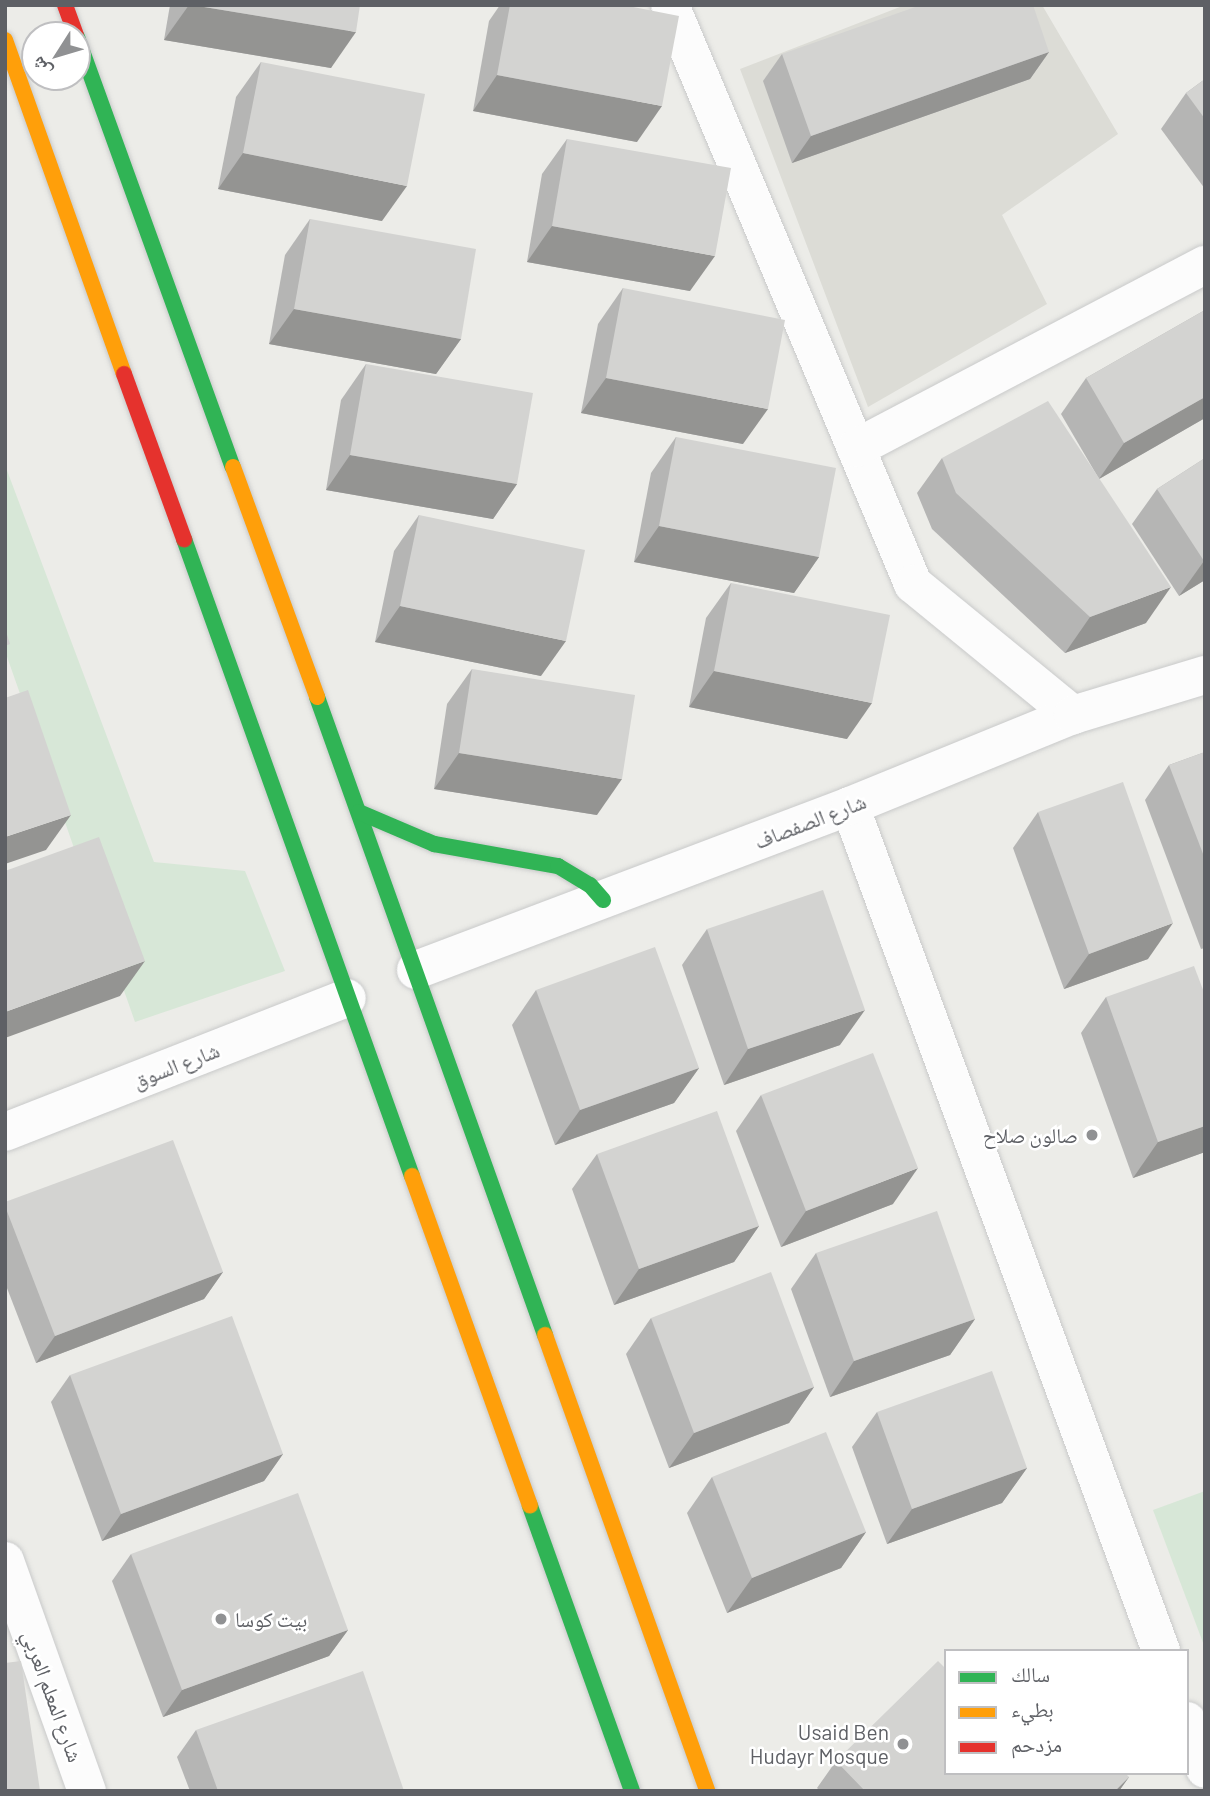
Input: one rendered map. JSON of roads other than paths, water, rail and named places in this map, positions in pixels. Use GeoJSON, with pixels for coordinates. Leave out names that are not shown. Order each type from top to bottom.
{"type":"FeatureCollection","features":[{"type":"Feature","properties":{"kind":"main road"},"geometry":{"type":"LineString","coordinates":[[5,40],[632,1791]]}},
{"type":"Feature","properties":{"kind":"main road"},"geometry":{"type":"LineString","coordinates":[[91,75],[416,970],[706,1791]]}},
{"type":"Feature","properties":{"kind":"main road"},"geometry":{"type":"LineString","coordinates":[[359,812],[434,844],[558,866],[590,885],[603,900]]}},
{"type":"Feature","properties":{"kind":"street"},"geometry":{"type":"LineString","coordinates":[[670,5],[914,584],[1073,715]]}},
{"type":"Feature","properties":{"kind":"street"},"geometry":{"type":"LineString","coordinates":[[856,448],[1205,265]]}},
{"type":"Feature","properties":{"kind":"street","name":"شارع الصفصاف"},"geometry":{"type":"LineString","coordinates":[[416,970],[850,806],[1073,715],[1205,675]]}},
{"type":"Feature","properties":{"kind":"street"},"geometry":{"type":"LineString","coordinates":[[850,806],[1160,1649]]}},
{"type":"Feature","properties":{"kind":"street","name":"شارع السوق"},"geometry":{"type":"LineString","coordinates":[[5,1132],[347,998]]}},
{"type":"Feature","properties":{"kind":"street","name":"شارع المعلم العربي"},"geometry":{"type":"LineString","coordinates":[[5,1561],[87,1791]]}},
{"type":"Feature","properties":{"kind":"street"},"geometry":{"type":"LineString","coordinates":[[1189,1726],[1205,1769]]}},
{"type":"Feature","properties":{"kind":"place","name":"صالون صلاح"},"geometry":{"type":"Point","coordinates":[1092,1135]}},
{"type":"Feature","properties":{"kind":"place","name":"بيت كوسا"},"geometry":{"type":"Point","coordinates":[221,1619]}},
{"type":"Feature","properties":{"kind":"place","name":"Usaid Ben Hudayr Mosque"},"geometry":{"type":"Point","coordinates":[903,1744]}}]}
